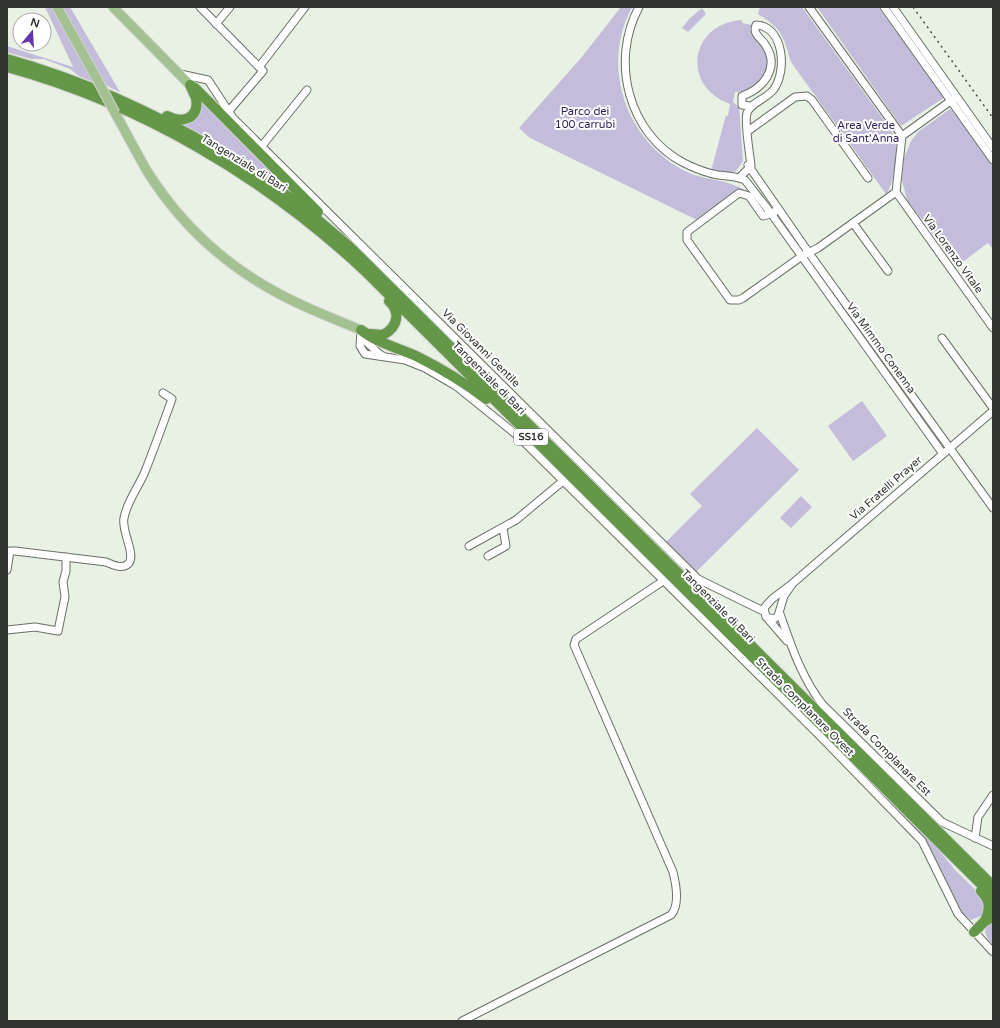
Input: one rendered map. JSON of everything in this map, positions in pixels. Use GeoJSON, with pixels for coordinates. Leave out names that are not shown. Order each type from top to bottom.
{"type":"FeatureCollection","features":[{"type":"Feature","properties":{"kind":"highway","name":"Tangenziale di Bari"},"geometry":{"type":"LineString","coordinates":[[7,59],[56,74],[120,100],[189,134],[258,175],[295,201],[350,246],[946,844],[993,896]]}},
{"type":"Feature","properties":{"kind":"highway","name":"Tangenziale di Bari"},"geometry":{"type":"LineString","coordinates":[[7,67],[55,82],[117,106],[156,124],[222,160],[324,233],[364,270],[946,844],[993,886]]}},
{"type":"Feature","properties":{"kind":"highway"},"geometry":{"type":"LineString","coordinates":[[120,100],[148,108],[174,120],[185,120],[193,113],[196,105],[196,98],[190,85]]}},
{"type":"Feature","properties":{"kind":"highway"},"geometry":{"type":"LineString","coordinates":[[190,85],[207,100],[350,246]]}},
{"type":"Feature","properties":{"kind":"highway"},"geometry":{"type":"LineString","coordinates":[[361,334],[383,335],[392,329],[397,319],[395,308],[368,280],[364,270]]}},
{"type":"Feature","properties":{"kind":"highway","name":"SS16"},"geometry":{"type":"LineString","coordinates":[[361,334],[419,357],[476,392],[505,417],[514,419]]}},
{"type":"Feature","properties":{"kind":"highway"},"geometry":{"type":"LineString","coordinates":[[974,932],[989,919],[988,900],[951,862],[946,844],[962,848],[993,878]]}},
{"type":"Feature","properties":{"kind":"main road"},"geometry":{"type":"LineString","coordinates":[[57,7],[115,113],[158,187],[182,218],[210,246],[235,266],[276,292],[361,334]]}},
{"type":"Feature","properties":{"kind":"main road"},"geometry":{"type":"LineString","coordinates":[[113,7],[190,85]]}},
{"type":"Feature","properties":{"kind":"street"},"geometry":{"type":"LineString","coordinates":[[200,7],[263,71],[228,112]]}},
{"type":"Feature","properties":{"kind":"street"},"geometry":{"type":"LineString","coordinates":[[216,24],[230,7]]}},
{"type":"Feature","properties":{"kind":"street"},"geometry":{"type":"LineString","coordinates":[[259,67],[305,7]]}},
{"type":"Feature","properties":{"kind":"street","name":"Via Mimmo Conenna"},"geometry":{"type":"LineString","coordinates":[[639,7],[628,36],[625,63],[628,92],[640,120],[657,142],[682,162],[710,173],[746,180],[943,454]]}},
{"type":"Feature","properties":{"kind":"street"},"geometry":{"type":"LineString","coordinates":[[777,208],[774,212],[770,212],[763,216],[749,196],[739,193],[690,228],[687,232],[687,240],[727,297],[734,301],[743,298],[896,192],[902,136],[809,7]]}},
{"type":"Feature","properties":{"kind":"street"},"geometry":{"type":"LineString","coordinates":[[884,7],[993,148]]}},
{"type":"Feature","properties":{"kind":"street"},"geometry":{"type":"LineString","coordinates":[[893,7],[993,160]]}},
{"type":"Feature","properties":{"kind":"street"},"geometry":{"type":"LineString","coordinates":[[739,178],[751,166],[746,115],[752,106],[762,100],[774,89],[782,66],[782,55],[778,42],[770,32],[761,26],[756,25],[754,30],[756,35],[767,46],[770,54],[770,70],[763,84],[750,93],[742,96],[742,105],[752,106]]}},
{"type":"Feature","properties":{"kind":"street"},"geometry":{"type":"LineString","coordinates":[[180,74],[203,78]]}},
{"type":"Feature","properties":{"kind":"street"},"geometry":{"type":"LineString","coordinates":[[190,85],[203,78]]}},
{"type":"Feature","properties":{"kind":"street","name":"Via Giovanni Gentile"},"geometry":{"type":"LineString","coordinates":[[203,78],[212,85],[228,112],[261,147],[698,579],[763,611]]}},
{"type":"Feature","properties":{"kind":"street"},"geometry":{"type":"LineString","coordinates":[[261,147],[307,90]]}},
{"type":"Feature","properties":{"kind":"street"},"geometry":{"type":"LineString","coordinates":[[748,131],[795,97],[807,96],[812,100],[868,178]]}},
{"type":"Feature","properties":{"kind":"street"},"geometry":{"type":"LineString","coordinates":[[902,136],[954,99]]}},
{"type":"Feature","properties":{"kind":"street","name":"Via Mimmo Conenna"},"geometry":{"type":"LineString","coordinates":[[742,105],[747,163],[750,168],[809,253],[993,508]]}},
{"type":"Feature","properties":{"kind":"street","name":"Via Lorenzo Vitale"},"geometry":{"type":"LineString","coordinates":[[896,192],[993,328]]}},
{"type":"Feature","properties":{"kind":"street"},"geometry":{"type":"LineString","coordinates":[[780,226],[781,221],[786,219]]}},
{"type":"Feature","properties":{"kind":"street"},"geometry":{"type":"LineString","coordinates":[[853,222],[888,271]]}},
{"type":"Feature","properties":{"kind":"street","name":"Strada Complanare Ovest"},"geometry":{"type":"LineString","coordinates":[[361,334],[360,346],[365,354],[405,360],[425,368],[456,386],[518,436],[821,737],[922,841],[958,914],[993,952]]}},
{"type":"Feature","properties":{"kind":"street"},"geometry":{"type":"LineString","coordinates":[[942,338],[993,409]]}},
{"type":"Feature","properties":{"kind":"street"},"geometry":{"type":"LineString","coordinates":[[870,351],[876,346]]}},
{"type":"Feature","properties":{"kind":"street"},"geometry":{"type":"LineString","coordinates":[[876,359],[882,354]]}},
{"type":"Feature","properties":{"kind":"street"},"geometry":{"type":"LineString","coordinates":[[7,570],[10,551],[106,562],[117,566],[123,566],[129,563],[131,556],[123,529],[124,516],[127,504],[144,473],[172,399],[163,393]]}},
{"type":"Feature","properties":{"kind":"street","name":"Via Fratelli Prayer"},"geometry":{"type":"LineString","coordinates":[[768,603],[943,454],[993,409]]}},
{"type":"Feature","properties":{"kind":"street"},"geometry":{"type":"LineString","coordinates":[[469,546],[516,520],[563,481]]}},
{"type":"Feature","properties":{"kind":"street"},"geometry":{"type":"LineString","coordinates":[[488,556],[506,546],[503,528]]}},
{"type":"Feature","properties":{"kind":"street"},"geometry":{"type":"LineString","coordinates":[[7,630],[35,627],[58,631],[65,597],[63,582],[66,571],[66,557]]}},
{"type":"Feature","properties":{"kind":"street"},"geometry":{"type":"LineString","coordinates":[[462,1021],[671,914],[674,911],[676,897],[673,872],[574,645],[576,639],[664,581]]}},
{"type":"Feature","properties":{"kind":"street"},"geometry":{"type":"LineString","coordinates":[[780,611],[777,604],[768,603],[763,611],[768,618],[776,618],[780,611],[784,596],[793,583]]}},
{"type":"Feature","properties":{"kind":"street","name":"Strada Complanare Est"},"geometry":{"type":"LineString","coordinates":[[780,611],[792,647],[812,690],[824,705],[942,822],[993,846]]}},
{"type":"Feature","properties":{"kind":"street","name":"Strada Complanare Est"},"geometry":{"type":"LineString","coordinates":[[768,618],[792,647]]}},
{"type":"Feature","properties":{"kind":"street"},"geometry":{"type":"LineString","coordinates":[[975,838],[978,817],[993,795]]}},
{"type":"Feature","properties":{"kind":"street"},"geometry":{"type":"LineString","coordinates":[[984,809],[993,802]]}},
{"type":"Feature","properties":{"kind":"green space"},"geometry":{"type":"Polygon","coordinates":[[[45,7],[53,7],[93,82],[79,76],[70,69],[44,59],[31,59],[7,52],[7,46],[12,48],[12,52],[26,52],[73,67],[52,22],[52,12],[47,12],[45,7]]]}},
{"type":"Feature","properties":{"kind":"green space"},"geometry":{"type":"Polygon","coordinates":[[[62,7],[70,7],[120,92],[105,85],[62,7]]]}},
{"type":"Feature","properties":{"kind":"green space","name":"Parco dei 100 carrubi"},"geometry":{"type":"Polygon","coordinates":[[[621,7],[632,7],[623,30],[619,54],[619,78],[625,101],[634,122],[648,142],[666,159],[694,175],[726,182],[747,192],[737,192],[697,220],[530,138],[519,128],[581,58],[621,7]]]}},
{"type":"Feature","properties":{"kind":"green space","name":"Area Verde di Sant'Anna"},"geometry":{"type":"Polygon","coordinates":[[[760,7],[802,7],[891,131],[896,144],[896,159],[891,184],[886,194],[791,62],[786,45],[777,29],[758,14],[760,7]]]}},
{"type":"Feature","properties":{"kind":"green space"},"geometry":{"type":"Polygon","coordinates":[[[817,7],[878,7],[945,97],[901,126],[817,7]]]}},
{"type":"Feature","properties":{"kind":"green space"},"geometry":{"type":"Polygon","coordinates":[[[702,8],[706,14],[688,32],[682,28],[689,19],[702,8]]]}},
{"type":"Feature","properties":{"kind":"green space"},"geometry":{"type":"Polygon","coordinates":[[[742,20],[742,23],[752,25],[751,34],[765,50],[767,61],[766,68],[764,75],[755,86],[735,92],[733,102],[739,107],[743,161],[736,171],[726,173],[711,171],[726,115],[728,116],[730,104],[714,95],[703,84],[698,70],[698,56],[702,43],[711,32],[725,24],[742,20]]]}},
{"type":"Feature","properties":{"kind":"green space"},"geometry":{"type":"Polygon","coordinates":[[[199,98],[303,201],[234,154],[181,124],[199,98]]]}},
{"type":"Feature","properties":{"kind":"green space"},"geometry":{"type":"Polygon","coordinates":[[[950,109],[993,166],[993,249],[988,243],[957,266],[907,200],[902,180],[904,158],[911,141],[918,132],[950,109]]]}},
{"type":"Feature","properties":{"kind":"green space"},"geometry":{"type":"Polygon","coordinates":[[[862,401],[887,436],[853,461],[828,426],[862,401]]]}},
{"type":"Feature","properties":{"kind":"green space"},"geometry":{"type":"Polygon","coordinates":[[[757,428],[799,470],[695,573],[665,543],[702,506],[690,494],[757,428]]]}},
{"type":"Feature","properties":{"kind":"green space"},"geometry":{"type":"Polygon","coordinates":[[[801,496],[812,507],[791,528],[780,518],[801,496]]]}},
{"type":"Feature","properties":{"kind":"green space"},"geometry":{"type":"Polygon","coordinates":[[[841,752],[927,836],[956,871],[983,897],[987,905],[983,915],[971,920],[962,914],[929,848],[915,829],[840,754],[841,752]]]}},
{"type":"Feature","properties":{"kind":"green space"},"geometry":{"type":"Polygon","coordinates":[[[993,919],[993,945],[985,932],[988,923],[993,919]]]}},
{"type":"Feature","properties":{"kind":"railway"},"geometry":{"type":"LineString","coordinates":[[913,7],[993,118]]}}]}
